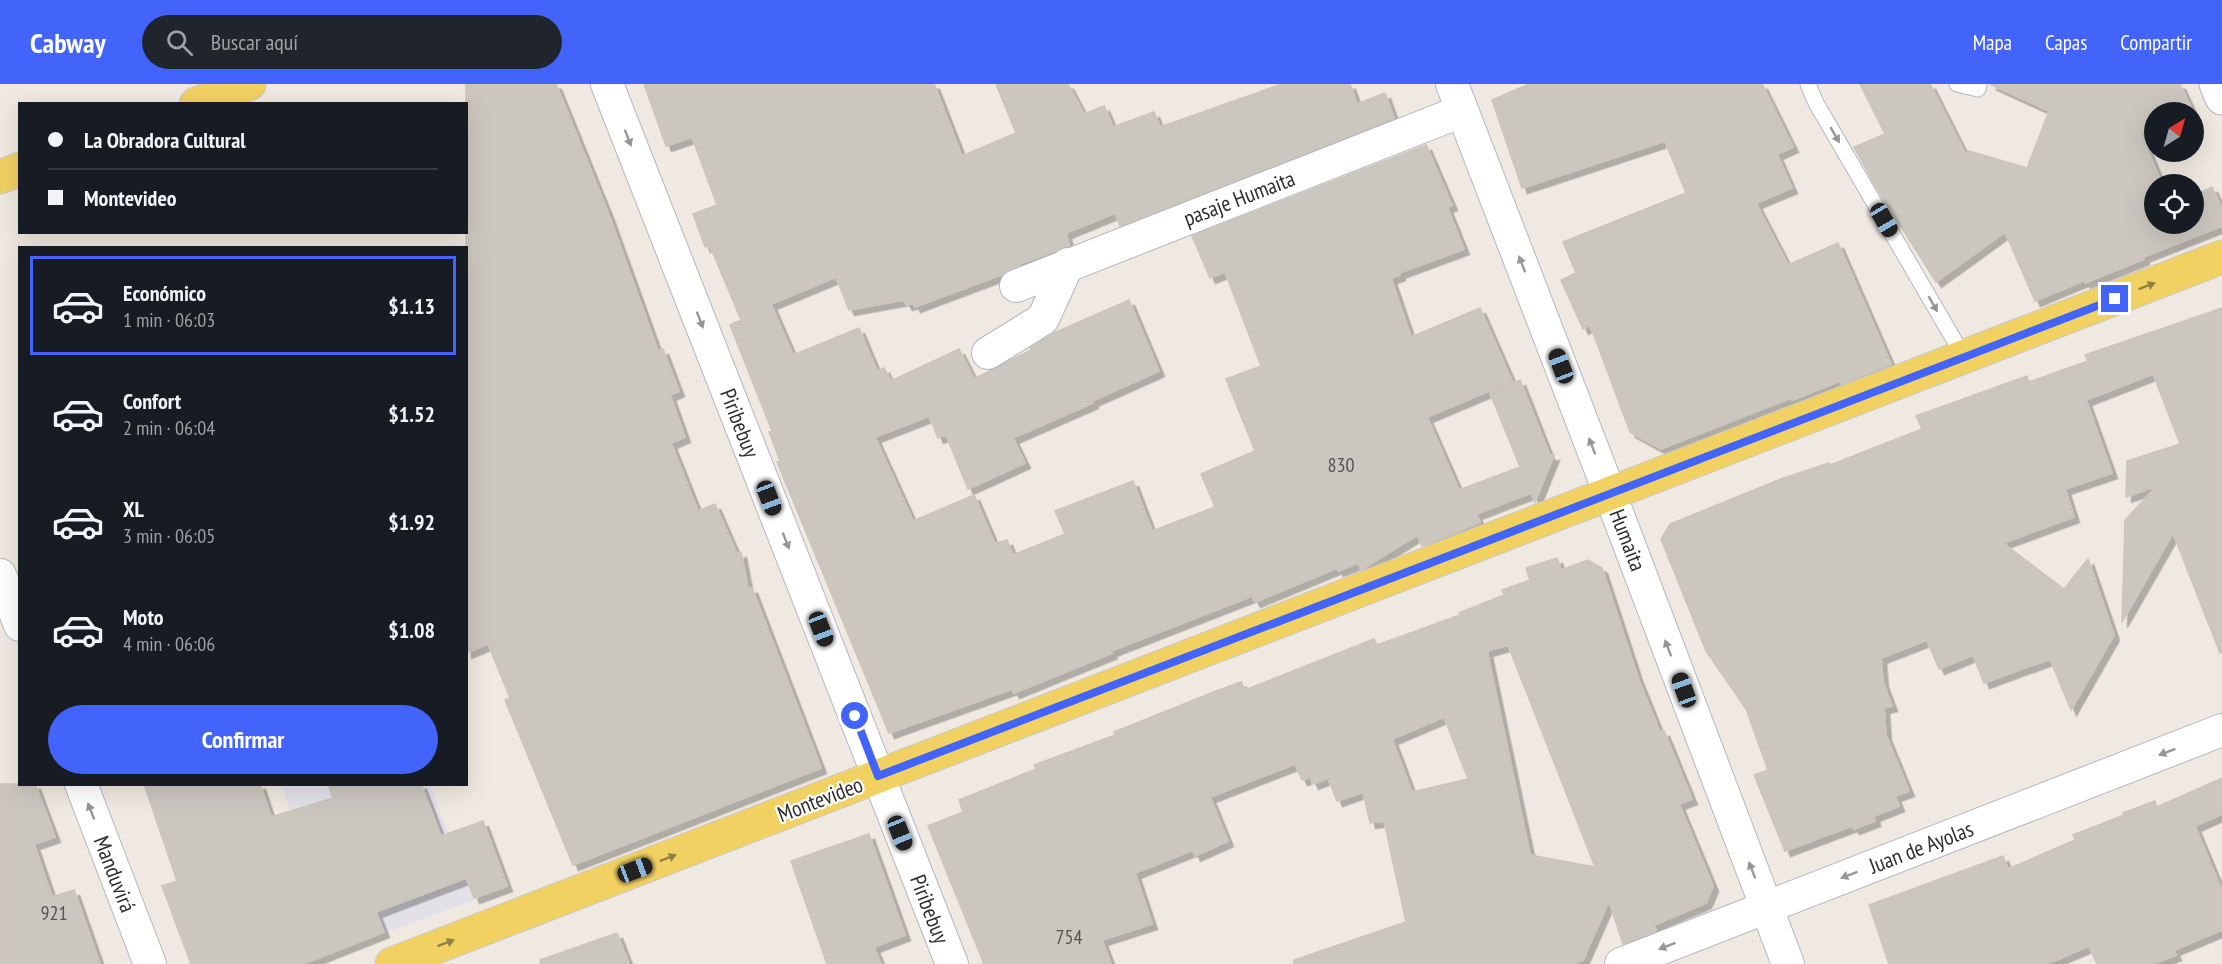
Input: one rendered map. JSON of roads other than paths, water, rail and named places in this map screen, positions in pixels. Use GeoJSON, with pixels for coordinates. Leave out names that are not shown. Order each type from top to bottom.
{"type":"FeatureCollection","features":[{"type":"Feature","properties":{"kind":"main road"},"geometry":{"type":"LineString","coordinates":[[201,102],[249,84]]}},
{"type":"Feature","properties":{"kind":"main road"},"geometry":{"type":"LineString","coordinates":[[0,177],[18,170]]}},
{"type":"Feature","properties":{"kind":"main road","name":"Montevideo"},"geometry":{"type":"LineString","coordinates":[[392,964],[2222,257]]}},
{"type":"Feature","properties":{"kind":"street","name":"Piribebuy"},"geometry":{"type":"LineString","coordinates":[[607,84],[952,964]]}},
{"type":"Feature","properties":{"kind":"street"},"geometry":{"type":"LineString","coordinates":[[2216,84],[2222,98]]}},
{"type":"Feature","properties":{"kind":"street","name":"pasaje Humaita"},"geometry":{"type":"LineString","coordinates":[[1016,286],[1457,98]]}},
{"type":"Feature","properties":{"kind":"street","name":"Humaita"},"geometry":{"type":"LineString","coordinates":[[1457,98],[1788,964]]}},
{"type":"Feature","properties":{"kind":"street"},"geometry":{"type":"LineString","coordinates":[[988,353],[1043,319],[1068,264]]}},
{"type":"Feature","properties":{"kind":"street"},"geometry":{"type":"LineString","coordinates":[[0,575],[18,621]]}},
{"type":"Feature","properties":{"kind":"street","name":"Juan de Ayolas"},"geometry":{"type":"LineString","coordinates":[[1621,964],[2222,730]]}},
{"type":"Feature","properties":{"kind":"street","name":"Manduvirá"},"geometry":{"type":"LineString","coordinates":[[82,786],[150,964]]}},
{"type":"Feature","properties":{"kind":"lane"},"geometry":{"type":"LineString","coordinates":[[1808,84],[1816,103],[1964,357]]}},
{"type":"Feature","properties":{"kind":"lane"},"geometry":{"type":"LineString","coordinates":[[1957,84],[1978,89],[1979,84]]}}]}
